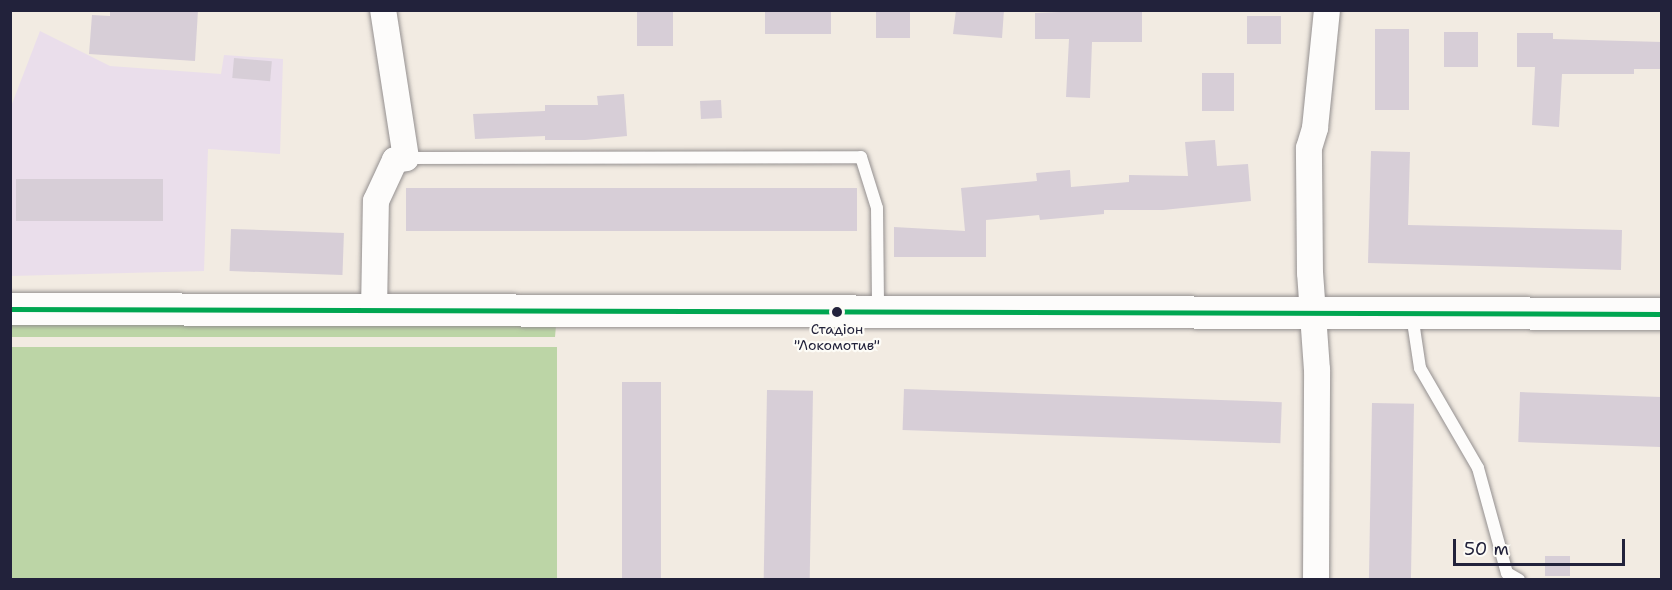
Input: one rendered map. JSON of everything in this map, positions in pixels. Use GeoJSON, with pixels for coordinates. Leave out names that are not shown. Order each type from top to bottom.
{"type":"FeatureCollection","features":[{"type":"Feature","properties":{"kind":"street"},"geometry":{"type":"LineString","coordinates":[[374,311],[376,201],[395,160],[406,158],[384,10]]}},
{"type":"Feature","properties":{"kind":"street"},"geometry":{"type":"LineString","coordinates":[[1316,579],[1317,370],[1313,313],[1309,148],[1315,128],[1327,10]]}},
{"type":"Feature","properties":{"kind":"street"},"geometry":{"type":"LineString","coordinates":[[10,309],[1313,313],[1411,311],[1662,315]]}},
{"type":"Feature","properties":{"kind":"lane"},"geometry":{"type":"LineString","coordinates":[[406,158],[861,157],[877,208],[878,311]]}},
{"type":"Feature","properties":{"kind":"lane"},"geometry":{"type":"LineString","coordinates":[[1411,311],[1420,368],[1478,468],[1507,573],[1519,579]]}},
{"type":"Feature","properties":{"kind":"shaded area"},"geometry":{"type":"Polygon","coordinates":[[[40,31],[110,66],[221,74],[224,55],[283,59],[280,154],[208,149],[204,271],[11,276],[10,109],[40,31]]]}},
{"type":"Feature","properties":{"kind":"green space"},"geometry":{"type":"Polygon","coordinates":[[[11,323],[556,325],[555,337],[11,337],[11,323]]]}},
{"type":"Feature","properties":{"kind":"green space"},"geometry":{"type":"Polygon","coordinates":[[[11,347],[557,347],[557,579],[11,579],[11,347]]]}},
{"type":"Feature","properties":{"kind":"building"},"geometry":{"type":"Polygon","coordinates":[[[110,10],[198,10],[195,61],[89,54],[92,15],[110,16],[110,10]]]}},
{"type":"Feature","properties":{"kind":"building"},"geometry":{"type":"Polygon","coordinates":[[[637,10],[673,10],[673,46],[637,46],[637,10]]]}},
{"type":"Feature","properties":{"kind":"building"},"geometry":{"type":"Polygon","coordinates":[[[765,10],[831,10],[831,34],[765,34],[765,10]]]}},
{"type":"Feature","properties":{"kind":"building"},"geometry":{"type":"Polygon","coordinates":[[[876,10],[910,10],[910,38],[876,38],[876,10]]]}},
{"type":"Feature","properties":{"kind":"building"},"geometry":{"type":"Polygon","coordinates":[[[956,10],[1004,10],[1002,38],[953,34],[956,10]]]}},
{"type":"Feature","properties":{"kind":"building"},"geometry":{"type":"Polygon","coordinates":[[[1142,10],[1142,42],[1092,42],[1090,98],[1066,97],[1069,39],[1035,39],[1035,13],[1142,10]]]}},
{"type":"Feature","properties":{"kind":"building"},"geometry":{"type":"Polygon","coordinates":[[[1247,16],[1281,16],[1281,44],[1247,44],[1247,16]]]}},
{"type":"Feature","properties":{"kind":"building"},"geometry":{"type":"Polygon","coordinates":[[[1375,29],[1409,29],[1409,110],[1375,110],[1375,29]]]}},
{"type":"Feature","properties":{"kind":"building"},"geometry":{"type":"Polygon","coordinates":[[[1444,32],[1478,32],[1478,67],[1444,67],[1444,32]]]}},
{"type":"Feature","properties":{"kind":"building"},"geometry":{"type":"Polygon","coordinates":[[[1517,33],[1553,33],[1553,39],[1662,42],[1662,69],[1634,69],[1634,74],[1562,74],[1559,127],[1532,125],[1535,67],[1517,67],[1517,33]]]}},
{"type":"Feature","properties":{"kind":"building"},"geometry":{"type":"Polygon","coordinates":[[[234,58],[272,61],[270,81],[232,78],[234,58]]]}},
{"type":"Feature","properties":{"kind":"building"},"geometry":{"type":"Polygon","coordinates":[[[1202,73],[1234,73],[1234,111],[1202,111],[1202,73]]]}},
{"type":"Feature","properties":{"kind":"building"},"geometry":{"type":"Polygon","coordinates":[[[624,94],[627,136],[585,140],[545,140],[545,136],[475,139],[473,114],[545,111],[545,105],[598,105],[597,96],[624,94]]]}},
{"type":"Feature","properties":{"kind":"building"},"geometry":{"type":"Polygon","coordinates":[[[721,100],[722,118],[701,119],[700,101],[721,100]]]}},
{"type":"Feature","properties":{"kind":"building"},"geometry":{"type":"Polygon","coordinates":[[[1215,140],[1217,166],[1248,164],[1251,201],[1163,210],[1104,210],[1104,214],[1040,220],[1039,215],[986,220],[986,257],[894,257],[894,227],[965,231],[961,188],[1037,181],[1036,173],[1070,170],[1071,187],[1129,182],[1129,175],[1188,176],[1185,142],[1215,140]]]}},
{"type":"Feature","properties":{"kind":"building"},"geometry":{"type":"Polygon","coordinates":[[[1371,151],[1410,152],[1408,225],[1622,230],[1621,270],[1368,263],[1371,151]]]}},
{"type":"Feature","properties":{"kind":"building"},"geometry":{"type":"Polygon","coordinates":[[[16,179],[163,179],[163,221],[16,221],[16,179]]]}},
{"type":"Feature","properties":{"kind":"building"},"geometry":{"type":"Polygon","coordinates":[[[406,188],[857,188],[857,231],[406,231],[406,188]]]}},
{"type":"Feature","properties":{"kind":"building"},"geometry":{"type":"Polygon","coordinates":[[[231,229],[344,233],[342,275],[230,271],[231,229]]]}},
{"type":"Feature","properties":{"kind":"building"},"geometry":{"type":"Polygon","coordinates":[[[622,382],[661,382],[661,579],[622,579],[622,382]]]}},
{"type":"Feature","properties":{"kind":"building"},"geometry":{"type":"Polygon","coordinates":[[[904,389],[1282,402],[1280,443],[903,430],[904,389]]]}},
{"type":"Feature","properties":{"kind":"building"},"geometry":{"type":"Polygon","coordinates":[[[767,390],[813,391],[810,580],[764,579],[767,390]]]}},
{"type":"Feature","properties":{"kind":"building"},"geometry":{"type":"Polygon","coordinates":[[[1520,392],[1662,397],[1660,447],[1518,442],[1520,392]]]}},
{"type":"Feature","properties":{"kind":"building"},"geometry":{"type":"Polygon","coordinates":[[[1372,403],[1414,404],[1411,580],[1369,579],[1372,403]]]}},
{"type":"Feature","properties":{"kind":"building"},"geometry":{"type":"Polygon","coordinates":[[[1545,556],[1570,556],[1570,576],[1545,576],[1545,556]]]}},
{"type":"Feature","properties":{"kind":"transit line"},"geometry":{"type":"LineString","coordinates":[[10,309],[1662,314]]}},
{"type":"Feature","properties":{"kind":"place","name":"Стадіон \"Локомотив\""},"geometry":{"type":"Point","coordinates":[837,312]}}]}
